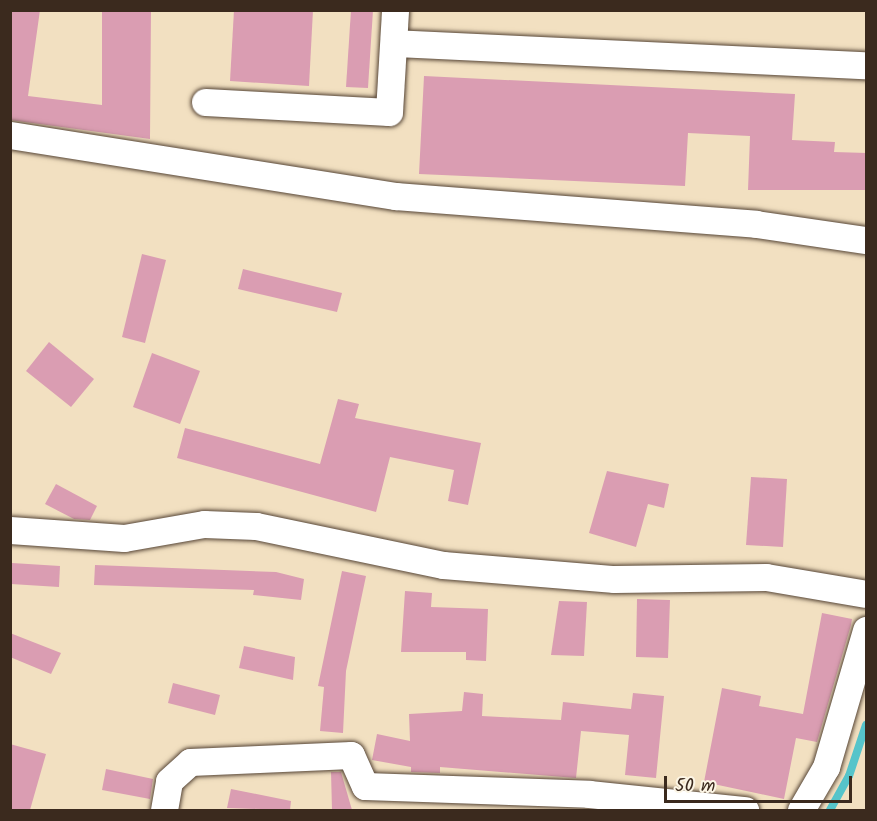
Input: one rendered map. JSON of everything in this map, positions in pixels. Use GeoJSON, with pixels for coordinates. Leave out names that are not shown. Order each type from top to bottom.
{"type":"FeatureCollection","features":[{"type":"Feature","properties":{"kind":"street"},"geometry":{"type":"LineString","coordinates":[[204,102],[389,112],[395,10]]}},
{"type":"Feature","properties":{"kind":"street"},"geometry":{"type":"LineString","coordinates":[[394,44],[867,64]]}},
{"type":"Feature","properties":{"kind":"street"},"geometry":{"type":"LineString","coordinates":[[10,135],[395,196],[756,224],[867,240]]}},
{"type":"Feature","properties":{"kind":"street"},"geometry":{"type":"LineString","coordinates":[[10,530],[124,538],[204,524],[256,526],[443,564],[614,579],[766,577],[867,594]]}},
{"type":"Feature","properties":{"kind":"street"},"geometry":{"type":"LineString","coordinates":[[801,810],[826,767],[867,630]]}},
{"type":"Feature","properties":{"kind":"street"},"geometry":{"type":"LineString","coordinates":[[164,810],[169,781],[190,762],[351,755],[365,786],[589,794],[745,810]]}},
{"type":"Feature","properties":{"kind":"building"},"geometry":{"type":"Polygon","coordinates":[[[10,10],[40,10],[28,96],[102,105],[102,10],[151,10],[150,139],[10,120],[10,10]]]}},
{"type":"Feature","properties":{"kind":"building"},"geometry":{"type":"Polygon","coordinates":[[[234,10],[313,10],[309,86],[230,81],[234,10]]]}},
{"type":"Feature","properties":{"kind":"building"},"geometry":{"type":"Polygon","coordinates":[[[351,10],[373,10],[368,88],[346,87],[351,10]]]}},
{"type":"Feature","properties":{"kind":"building"},"geometry":{"type":"Polygon","coordinates":[[[424,76],[795,94],[792,140],[835,142],[834,152],[867,153],[867,190],[748,190],[750,136],[688,133],[685,186],[419,174],[424,76]]]}},
{"type":"Feature","properties":{"kind":"building"},"geometry":{"type":"Polygon","coordinates":[[[142,254],[166,260],[145,343],[122,337],[142,254]]]}},
{"type":"Feature","properties":{"kind":"building"},"geometry":{"type":"Polygon","coordinates":[[[243,269],[342,293],[337,312],[238,289],[243,269]]]}},
{"type":"Feature","properties":{"kind":"building"},"geometry":{"type":"Polygon","coordinates":[[[49,342],[94,379],[71,407],[26,371],[49,342]]]}},
{"type":"Feature","properties":{"kind":"building"},"geometry":{"type":"Polygon","coordinates":[[[152,353],[200,371],[180,424],[133,407],[152,353]]]}},
{"type":"Feature","properties":{"kind":"building"},"geometry":{"type":"Polygon","coordinates":[[[338,399],[359,404],[355,418],[481,443],[468,505],[448,501],[454,470],[390,457],[376,512],[177,458],[185,428],[320,464],[338,399]]]}},
{"type":"Feature","properties":{"kind":"building"},"geometry":{"type":"Polygon","coordinates":[[[607,471],[669,484],[664,508],[648,504],[636,547],[589,533],[607,471]]]}},
{"type":"Feature","properties":{"kind":"building"},"geometry":{"type":"Polygon","coordinates":[[[751,477],[787,479],[783,547],[746,545],[751,477]]]}},
{"type":"Feature","properties":{"kind":"building"},"geometry":{"type":"Polygon","coordinates":[[[56,484],[97,506],[90,520],[74,519],[45,504],[56,484]]]}},
{"type":"Feature","properties":{"kind":"building"},"geometry":{"type":"Polygon","coordinates":[[[12,563],[60,566],[59,587],[11,584],[12,563]]]}},
{"type":"Feature","properties":{"kind":"building"},"geometry":{"type":"Polygon","coordinates":[[[95,565],[276,572],[304,579],[301,600],[253,595],[254,590],[94,585],[95,565]]]}},
{"type":"Feature","properties":{"kind":"building"},"geometry":{"type":"Polygon","coordinates":[[[342,571],[366,576],[346,671],[343,733],[320,731],[324,687],[318,686],[342,571]]]}},
{"type":"Feature","properties":{"kind":"building"},"geometry":{"type":"Polygon","coordinates":[[[405,591],[432,593],[431,607],[488,609],[486,661],[466,660],[466,652],[401,652],[405,591]]]}},
{"type":"Feature","properties":{"kind":"building"},"geometry":{"type":"Polygon","coordinates":[[[637,599],[670,600],[668,658],[636,657],[637,599]]]}},
{"type":"Feature","properties":{"kind":"building"},"geometry":{"type":"Polygon","coordinates":[[[559,601],[587,602],[584,656],[551,655],[559,601]]]}},
{"type":"Feature","properties":{"kind":"building"},"geometry":{"type":"Polygon","coordinates":[[[822,613],[852,619],[851,625],[817,742],[796,738],[784,799],[704,782],[722,688],[761,696],[759,706],[803,714],[822,613]]]}},
{"type":"Feature","properties":{"kind":"building"},"geometry":{"type":"Polygon","coordinates":[[[10,633],[61,653],[51,674],[10,657],[10,633]]]}},
{"type":"Feature","properties":{"kind":"building"},"geometry":{"type":"Polygon","coordinates":[[[244,646],[295,657],[293,680],[239,668],[244,646]]]}},
{"type":"Feature","properties":{"kind":"building"},"geometry":{"type":"Polygon","coordinates":[[[173,683],[220,695],[215,715],[168,703],[173,683]]]}},
{"type":"Feature","properties":{"kind":"building"},"geometry":{"type":"Polygon","coordinates":[[[464,692],[483,694],[482,716],[561,720],[563,702],[631,709],[633,693],[664,696],[656,778],[625,775],[629,735],[581,731],[576,778],[440,767],[440,773],[411,772],[411,767],[372,760],[377,734],[410,741],[409,714],[462,711],[464,692]]]}},
{"type":"Feature","properties":{"kind":"building"},"geometry":{"type":"Polygon","coordinates":[[[10,744],[46,754],[30,810],[10,810],[10,744]]]}},
{"type":"Feature","properties":{"kind":"building"},"geometry":{"type":"Polygon","coordinates":[[[106,769],[153,779],[150,799],[102,790],[106,769]]]}},
{"type":"Feature","properties":{"kind":"building"},"geometry":{"type":"Polygon","coordinates":[[[331,772],[341,772],[352,810],[332,810],[331,772]]]}},
{"type":"Feature","properties":{"kind":"building"},"geometry":{"type":"Polygon","coordinates":[[[231,789],[291,801],[290,810],[227,808],[231,789]]]}},
{"type":"Feature","properties":{"kind":"waterway"},"geometry":{"type":"LineString","coordinates":[[830,810],[849,776],[866,725]]}}]}
